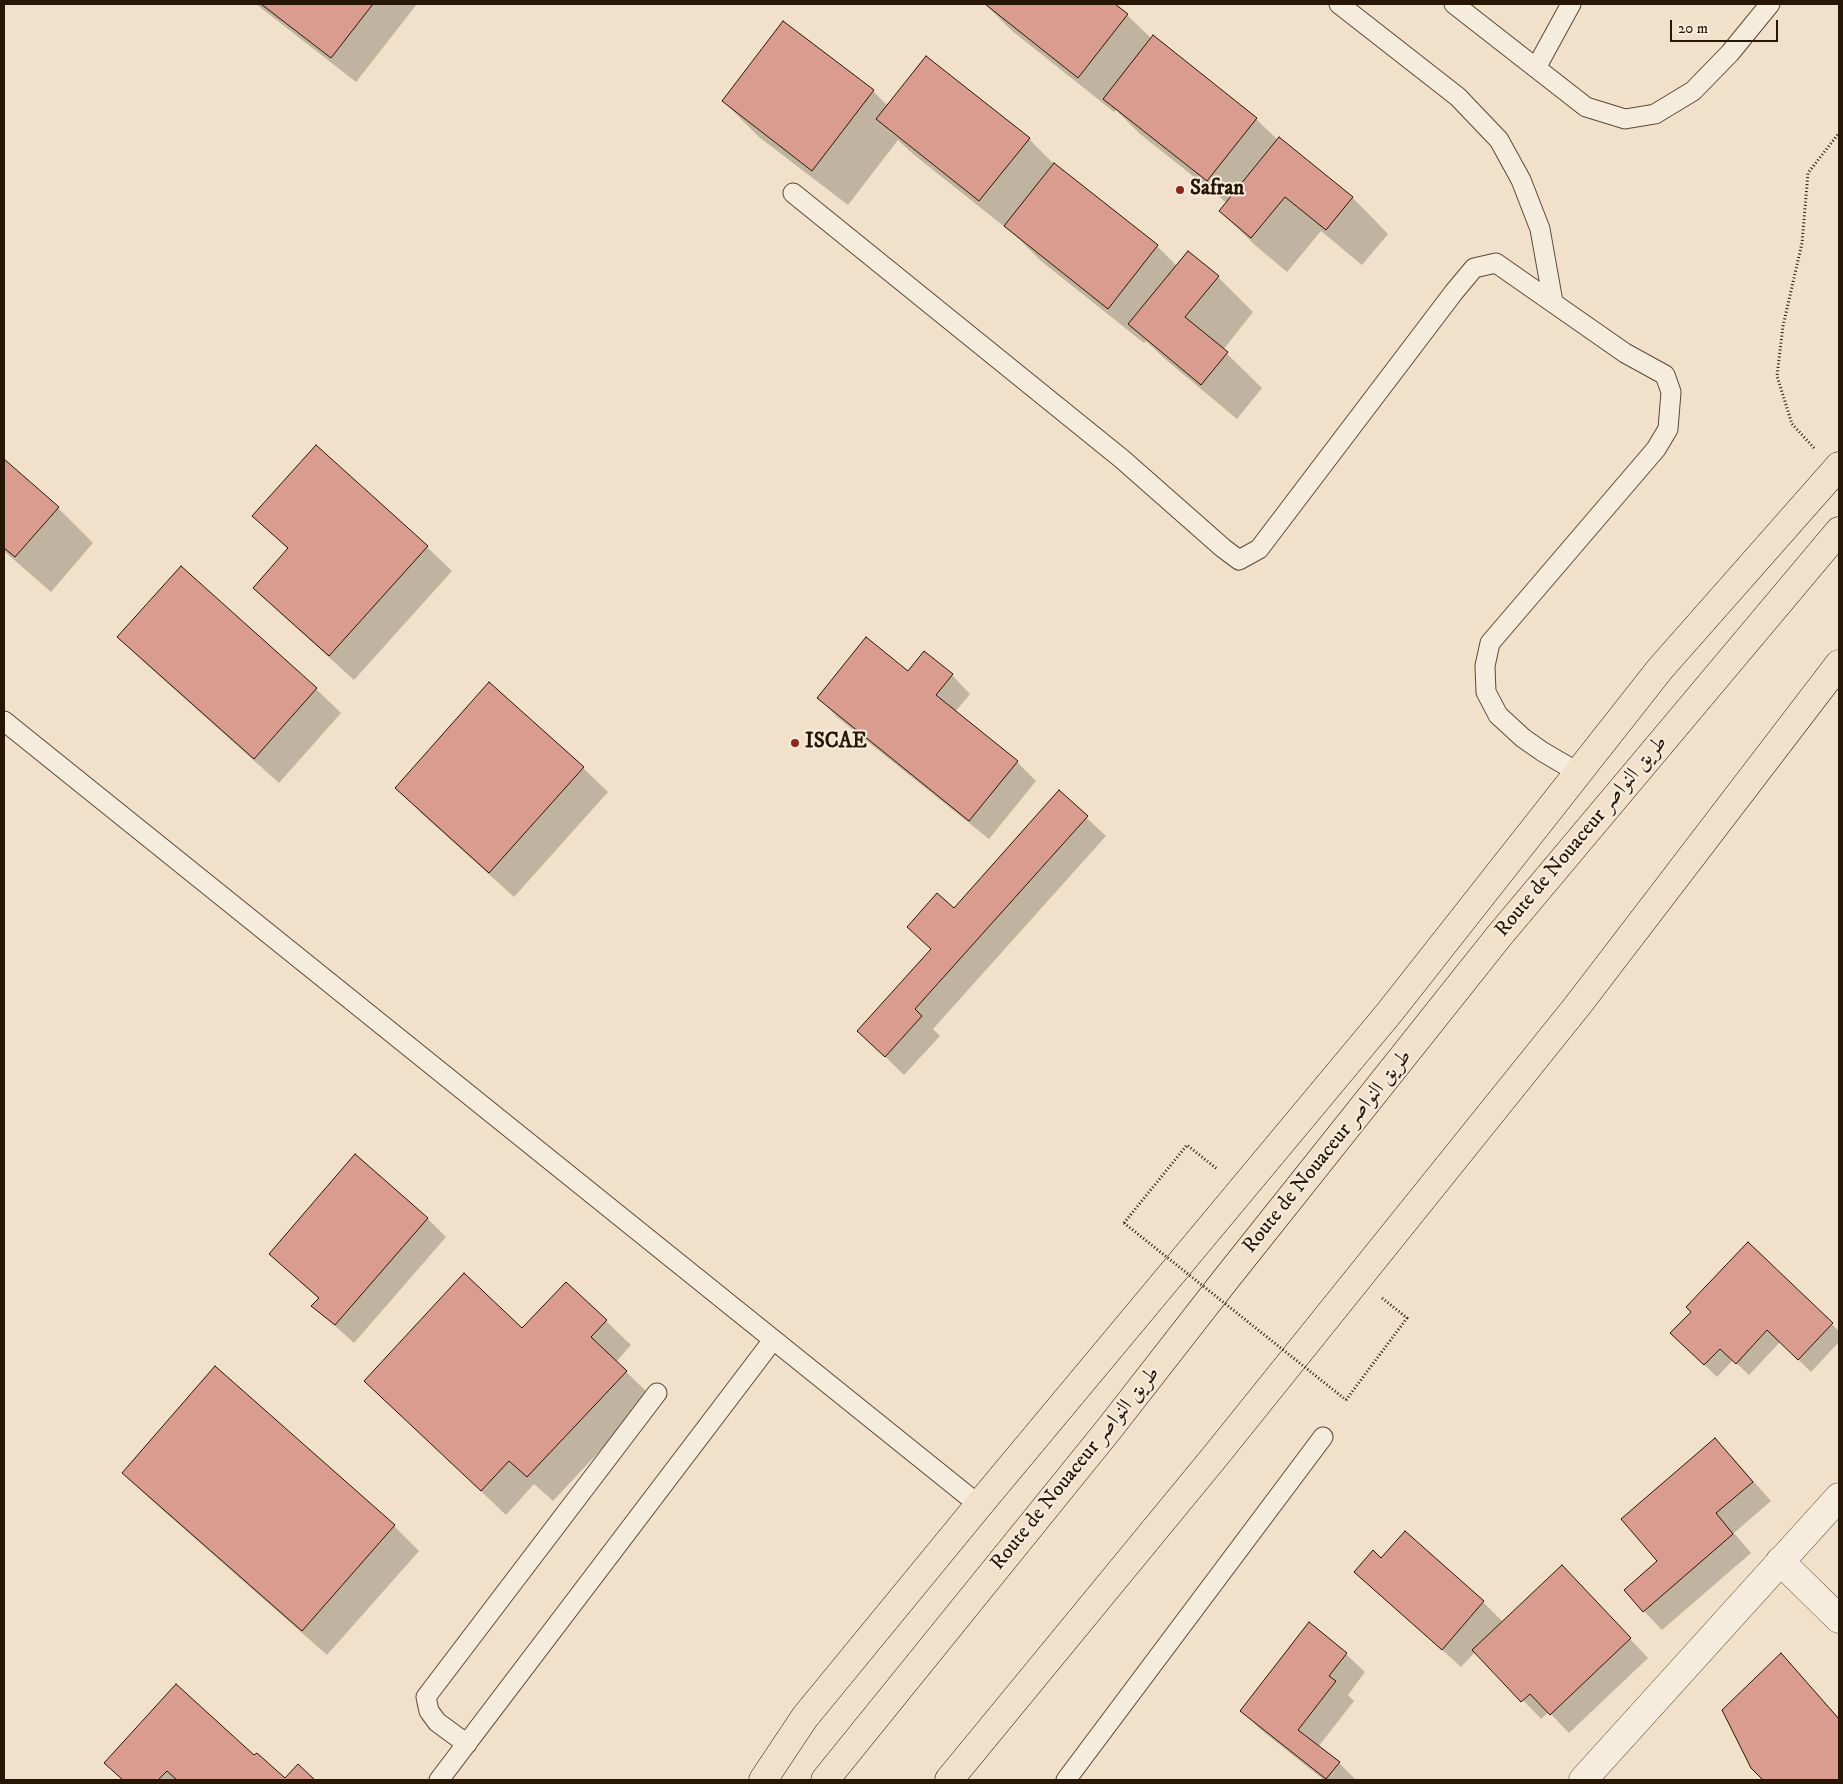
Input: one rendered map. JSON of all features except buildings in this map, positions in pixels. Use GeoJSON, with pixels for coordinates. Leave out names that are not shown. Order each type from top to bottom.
{"type":"FeatureCollection","features":[{"type":"Feature","properties":{"kind":"highway"},"geometry":{"type":"LineString","coordinates":[[763,1780],[805,1717],[978,1505],[1389,1013],[1660,669],[1837,469]]}},
{"type":"Feature","properties":{"kind":"highway","name":"Route de Nouaceur طريق النواصر"},"geometry":{"type":"LineString","coordinates":[[825,1780],[1109,1430],[1499,936],[1839,531]]}},
{"type":"Feature","properties":{"kind":"highway"},"geometry":{"type":"LineString","coordinates":[[948,1780],[1236,1430],[1578,1004],[1839,664]]}},
{"type":"Feature","properties":{"kind":"street"},"geometry":{"type":"LineString","coordinates":[[1583,1780],[1839,1497]]}},
{"type":"Feature","properties":{"kind":"street"},"geometry":{"type":"LineString","coordinates":[[1780,1561],[1839,1619]]}},
{"type":"Feature","properties":{"kind":"lane"},"geometry":{"type":"LineString","coordinates":[[1340,4],[1458,97],[1499,140],[1521,180],[1540,228],[1554,302]]}},
{"type":"Feature","properties":{"kind":"lane"},"geometry":{"type":"LineString","coordinates":[[1456,4],[1586,106],[1625,119],[1655,114],[1693,91],[1730,53],[1770,4]]}},
{"type":"Feature","properties":{"kind":"lane"},"geometry":{"type":"LineString","coordinates":[[1536,68],[1571,4]]}},
{"type":"Feature","properties":{"kind":"lane"},"geometry":{"type":"LineString","coordinates":[[793,193],[1122,459],[1239,560],[1259,549],[1474,268],[1496,262],[1625,353],[1665,376],[1671,392],[1668,429],[1656,449],[1490,643],[1485,666],[1486,692],[1498,715],[1523,738],[1579,773]]}},
{"type":"Feature","properties":{"kind":"lane"},"geometry":{"type":"LineString","coordinates":[[4,720],[978,1505]]}},
{"type":"Feature","properties":{"kind":"lane"},"geometry":{"type":"LineString","coordinates":[[439,1780],[773,1340]]}},
{"type":"Feature","properties":{"kind":"lane"},"geometry":{"type":"LineString","coordinates":[[467,1744],[437,1722],[429,1711],[426,1697],[657,1393]]}},
{"type":"Feature","properties":{"kind":"lane"},"geometry":{"type":"LineString","coordinates":[[1066,1780],[1323,1437]]}},
{"type":"Feature","properties":{"kind":"path"},"geometry":{"type":"LineString","coordinates":[[1837,469],[1792,424],[1777,376],[1783,326],[1802,243],[1808,173],[1839,133]]}},
{"type":"Feature","properties":{"kind":"path"},"geometry":{"type":"LineString","coordinates":[[1243,1189],[1187,1145],[1124,1223],[1346,1400],[1407,1318]]}},
{"type":"Feature","properties":{"kind":"place","name":"Safran"},"geometry":{"type":"Point","coordinates":[1180,190]}},
{"type":"Feature","properties":{"kind":"place","name":"ISCAE"},"geometry":{"type":"Point","coordinates":[795,743]}}]}
